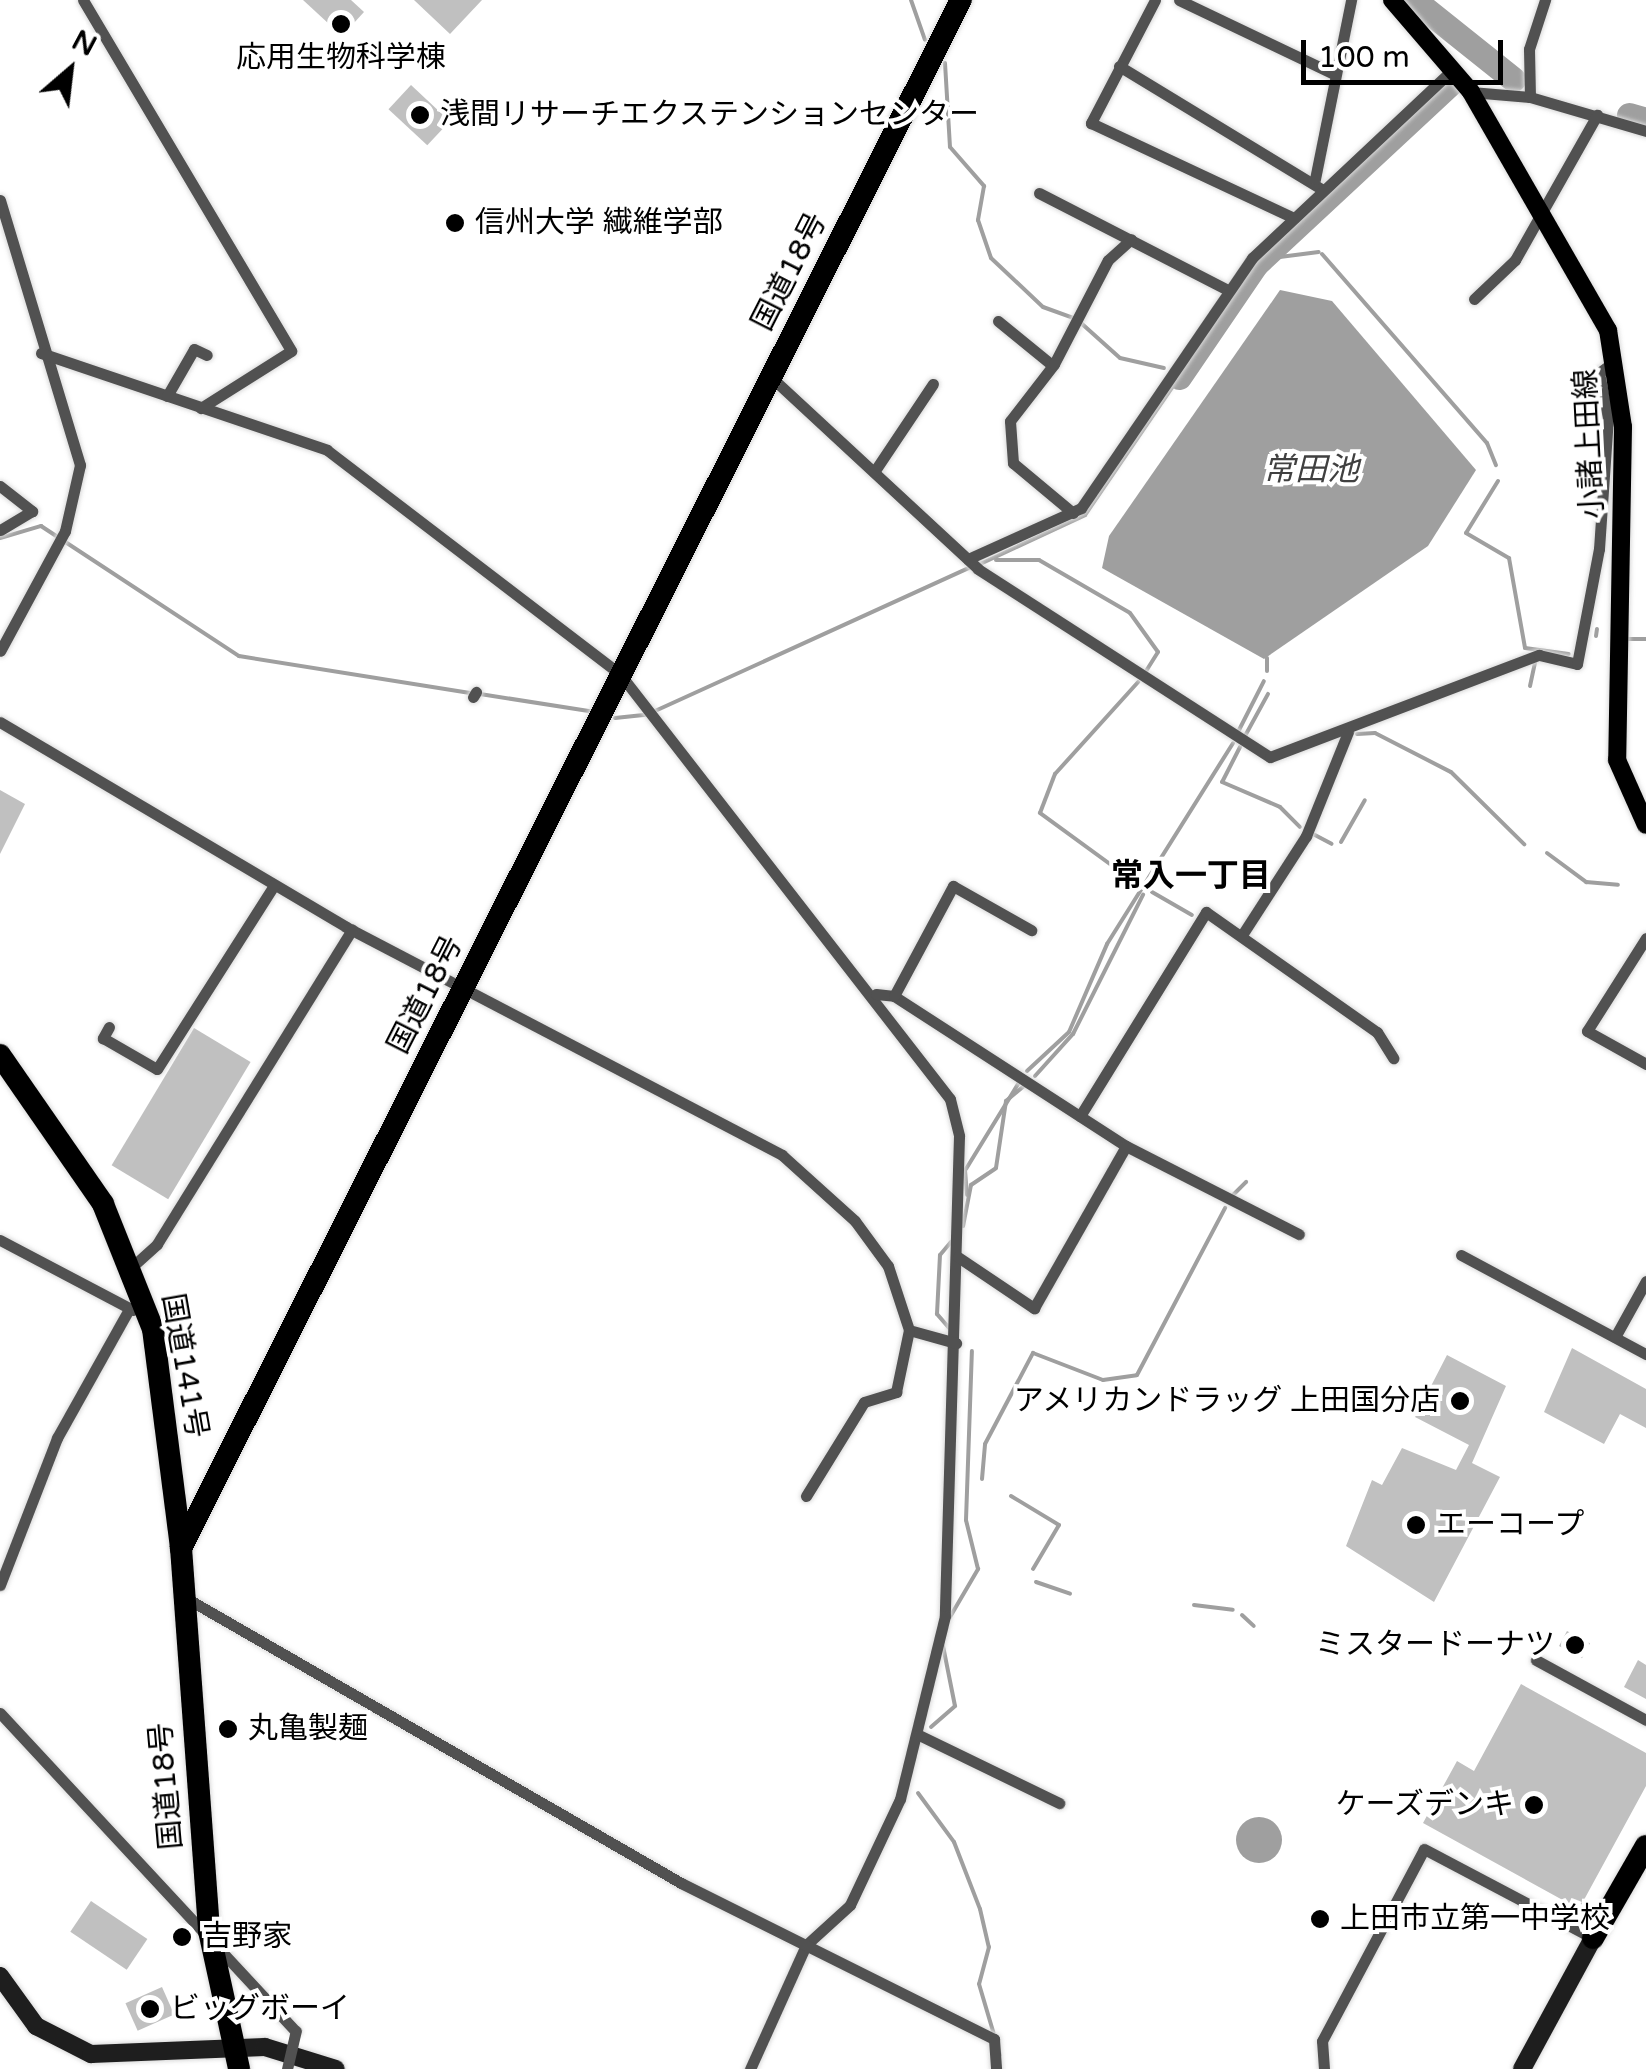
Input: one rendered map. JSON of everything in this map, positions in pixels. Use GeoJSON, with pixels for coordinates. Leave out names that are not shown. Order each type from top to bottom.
{"type":"FeatureCollection","features":[{"type":"Feature","properties":{"kind":"highway","name":"国道18号"},"geometry":{"type":"LineString","coordinates":[[237,2059],[209,1931],[181,1548],[960,0]]}},
{"type":"Feature","properties":{"kind":"highway","name":"国道141号"},"geometry":{"type":"LineString","coordinates":[[0,1054],[134,1265],[137,1309],[181,1548]]}},
{"type":"Feature","properties":{"kind":"highway"},"geometry":{"type":"LineString","coordinates":[[1592,1938],[1646,1846]]}},
{"type":"Feature","properties":{"kind":"highway"},"geometry":{"type":"LineString","coordinates":[[1592,1938],[1646,1859]]}},
{"type":"Feature","properties":{"kind":"main road","name":"小諸上田線"},"geometry":{"type":"LineString","coordinates":[[1392,0],[1472,92],[1542,206],[1603,318],[1615,361],[1623,427],[1618,760],[1646,825]]}},
{"type":"Feature","properties":{"kind":"street"},"geometry":{"type":"LineString","coordinates":[[83,0],[291,352],[202,408]]}},
{"type":"Feature","properties":{"kind":"street"},"geometry":{"type":"LineString","coordinates":[[1154,0],[1090,123],[1294,218]]}},
{"type":"Feature","properties":{"kind":"street"},"geometry":{"type":"LineString","coordinates":[[1180,0],[1332,74]]}},
{"type":"Feature","properties":{"kind":"street"},"geometry":{"type":"LineString","coordinates":[[1314,180],[1332,74],[1351,0]]}},
{"type":"Feature","properties":{"kind":"street"},"geometry":{"type":"LineString","coordinates":[[1530,97],[1529,49],[1545,0]]}},
{"type":"Feature","properties":{"kind":"street"},"geometry":{"type":"LineString","coordinates":[[1119,66],[1314,180],[1324,190]]}},
{"type":"Feature","properties":{"kind":"street"},"geometry":{"type":"LineString","coordinates":[[973,564],[1073,514],[1228,290],[1294,218],[1454,68]]}},
{"type":"Feature","properties":{"kind":"street"},"geometry":{"type":"LineString","coordinates":[[1472,92],[1530,97],[1646,131]]}},
{"type":"Feature","properties":{"kind":"street"},"geometry":{"type":"LineString","coordinates":[[1474,299],[1515,260],[1542,206],[1597,115]]}},
{"type":"Feature","properties":{"kind":"street"},"geometry":{"type":"LineString","coordinates":[[1038,194],[1228,290]]}},
{"type":"Feature","properties":{"kind":"street"},"geometry":{"type":"LineString","coordinates":[[0,200],[41,353],[80,466],[65,531],[0,652]]}},
{"type":"Feature","properties":{"kind":"street"},"geometry":{"type":"LineString","coordinates":[[1073,514],[1012,461],[1011,414],[1052,366],[1108,260],[1131,239]]}},
{"type":"Feature","properties":{"kind":"street"},"geometry":{"type":"LineString","coordinates":[[998,321],[1052,366]]}},
{"type":"Feature","properties":{"kind":"street"},"geometry":{"type":"LineString","coordinates":[[167,396],[194,350],[206,355]]}},
{"type":"Feature","properties":{"kind":"street"},"geometry":{"type":"LineString","coordinates":[[41,353],[335,454],[620,674],[656,712],[876,994],[957,1114],[956,1342],[945,1616],[919,1736],[850,1905],[806,1945],[750,2069]]}},
{"type":"Feature","properties":{"kind":"street"},"geometry":{"type":"LineString","coordinates":[[771,377],[973,564],[1246,748],[1274,756],[1348,732],[1539,655],[1577,664],[1599,549],[1608,418],[1599,373],[1615,361]]}},
{"type":"Feature","properties":{"kind":"street"},"geometry":{"type":"LineString","coordinates":[[874,472],[933,384]]}},
{"type":"Feature","properties":{"kind":"street"},"geometry":{"type":"LineString","coordinates":[[0,486],[32,511],[0,530]]}},
{"type":"Feature","properties":{"kind":"street"},"geometry":{"type":"LineString","coordinates":[[0,722],[352,930],[794,1164],[888,1266],[909,1330],[896,1392],[864,1402],[806,1496]]}},
{"type":"Feature","properties":{"kind":"street"},"geometry":{"type":"LineString","coordinates":[[1242,935],[1306,836],[1348,732]]}},
{"type":"Feature","properties":{"kind":"street"},"geometry":{"type":"LineString","coordinates":[[108,1027],[103,1038],[157,1069],[274,886]]}},
{"type":"Feature","properties":{"kind":"street"},"geometry":{"type":"LineString","coordinates":[[894,996],[953,886],[1030,930]]}},
{"type":"Feature","properties":{"kind":"street"},"geometry":{"type":"LineString","coordinates":[[1080,1116],[1206,912],[1376,1032],[1394,1058]]}},
{"type":"Feature","properties":{"kind":"street"},"geometry":{"type":"LineString","coordinates":[[134,1265],[157,1244],[352,930]]}},
{"type":"Feature","properties":{"kind":"street"},"geometry":{"type":"LineString","coordinates":[[1646,938],[1588,1031],[1646,1064]]}},
{"type":"Feature","properties":{"kind":"street"},"geometry":{"type":"LineString","coordinates":[[876,994],[894,996],[1126,1146],[1300,1234]]}},
{"type":"Feature","properties":{"kind":"street"},"geometry":{"type":"LineString","coordinates":[[958,1257],[1034,1308],[1126,1146]]}},
{"type":"Feature","properties":{"kind":"street"},"geometry":{"type":"LineString","coordinates":[[0,1240],[137,1309],[58,1438],[0,1585]]}},
{"type":"Feature","properties":{"kind":"street"},"geometry":{"type":"LineString","coordinates":[[1461,1255],[1646,1354]]}},
{"type":"Feature","properties":{"kind":"street"},"geometry":{"type":"LineString","coordinates":[[1615,1338],[1646,1281]]}},
{"type":"Feature","properties":{"kind":"street"},"geometry":{"type":"LineString","coordinates":[[909,1330],[956,1342]]}},
{"type":"Feature","properties":{"kind":"street"},"geometry":{"type":"LineString","coordinates":[[182,1596],[806,1945],[994,2040],[996,2069]]}},
{"type":"Feature","properties":{"kind":"street"},"geometry":{"type":"LineString","coordinates":[[1536,1660],[1646,1720]]}},
{"type":"Feature","properties":{"kind":"street"},"geometry":{"type":"LineString","coordinates":[[0,1713],[209,1931],[296,2030],[287,2069]]}},
{"type":"Feature","properties":{"kind":"street"},"geometry":{"type":"LineString","coordinates":[[919,1736],[1059,1803]]}},
{"type":"Feature","properties":{"kind":"street"},"geometry":{"type":"LineString","coordinates":[[1324,2069],[1322,2040],[1424,1848],[1592,1938],[1522,2069]]}},
{"type":"Feature","properties":{"kind":"street"},"geometry":{"type":"LineString","coordinates":[[0,1976],[36,2026],[91,2054],[237,2059],[291,2051],[336,2069]]}},
{"type":"Feature","properties":{"kind":"water","name":"常田池"},"geometry":{"type":"Polygon","coordinates":[[[1280,290],[1332,301],[1476,470],[1428,546],[1264,659],[1102,568],[1109,536],[1280,290]]]}},
{"type":"Feature","properties":{"kind":"water"},"geometry":{"type":"Polygon","coordinates":[[[1259,1817],[1275,1824],[1282,1840],[1275,1856],[1259,1863],[1243,1856],[1236,1840],[1243,1824],[1259,1817]]]}},
{"type":"Feature","properties":{"kind":"building","name":"応用生物科学棟"},"geometry":{"type":"Polygon","coordinates":[[[303,0],[351,0],[364,12],[342,36],[303,0]]]}},
{"type":"Feature","properties":{"kind":"building"},"geometry":{"type":"Polygon","coordinates":[[[414,0],[482,0],[450,34],[414,0]]]}},
{"type":"Feature","properties":{"kind":"building","name":"浅間リサーチエクステンションセンター"},"geometry":{"type":"Polygon","coordinates":[[[411,85],[450,121],[427,145],[388,109],[411,85]]]}},
{"type":"Feature","properties":{"kind":"building"},"geometry":{"type":"Polygon","coordinates":[[[0,790],[25,804],[0,854],[0,790]]]}},
{"type":"Feature","properties":{"kind":"building"},"geometry":{"type":"Polygon","coordinates":[[[194,1028],[251,1062],[168,1199],[112,1165],[194,1028]]]}},
{"type":"Feature","properties":{"kind":"building"},"geometry":{"type":"Polygon","coordinates":[[[1572,1348],[1646,1389],[1646,1428],[1620,1414],[1604,1444],[1544,1412],[1572,1348]]]}},
{"type":"Feature","properties":{"kind":"building","name":"エーコープ"},"geometry":{"type":"Polygon","coordinates":[[[1447,1355],[1506,1386],[1472,1463],[1500,1477],[1434,1602],[1346,1546],[1372,1480],[1382,1485],[1402,1448],[1456,1470],[1469,1445],[1415,1417],[1447,1355]]]}},
{"type":"Feature","properties":{"kind":"building","name":"ミスタードーナツ"},"geometry":{"type":"Polygon","coordinates":[[[1567,1631],[1590,1643],[1582,1658],[1559,1646],[1567,1631]]]}},
{"type":"Feature","properties":{"kind":"building"},"geometry":{"type":"Polygon","coordinates":[[[1638,1660],[1646,1665],[1646,1699],[1624,1687],[1638,1660]]]}},
{"type":"Feature","properties":{"kind":"building","name":"ケーズデンキ"},"geometry":{"type":"Polygon","coordinates":[[[1521,1684],[1646,1753],[1646,1786],[1579,1909],[1423,1823],[1457,1761],[1474,1771],[1521,1684]]]}},
{"type":"Feature","properties":{"kind":"building"},"geometry":{"type":"Polygon","coordinates":[[[91,1901],[147,1939],[127,1970],[70,1932],[91,1901]]]}},
{"type":"Feature","properties":{"kind":"building","name":"ビッグボーイ"},"geometry":{"type":"Polygon","coordinates":[[[162,1987],[174,2014],[138,2031],[125,2003],[162,1987]]]}},
{"type":"Feature","properties":{"kind":"waterway"},"geometry":{"type":"LineString","coordinates":[[911,0],[925,40]]}},
{"type":"Feature","properties":{"kind":"waterway"},"geometry":{"type":"LineString","coordinates":[[1414,0],[1513,79]]}},
{"type":"Feature","properties":{"kind":"waterway"},"geometry":{"type":"LineString","coordinates":[[945,63],[950,147],[984,186],[978,220],[991,258],[1043,307],[1073,318]]}},
{"type":"Feature","properties":{"kind":"waterway"},"geometry":{"type":"LineString","coordinates":[[1179,377],[1256,264],[1454,80]]}},
{"type":"Feature","properties":{"kind":"waterway"},"geometry":{"type":"LineString","coordinates":[[1629,115],[1646,120]]}},
{"type":"Feature","properties":{"kind":"waterway"},"geometry":{"type":"LineString","coordinates":[[1245,279],[1272,258],[1319,252]]}},
{"type":"Feature","properties":{"kind":"waterway"},"geometry":{"type":"LineString","coordinates":[[1322,254],[1487,443],[1496,465]]}},
{"type":"Feature","properties":{"kind":"waterway"},"geometry":{"type":"LineString","coordinates":[[1081,323],[1120,358],[1164,368]]}},
{"type":"Feature","properties":{"kind":"waterway"},"geometry":{"type":"LineString","coordinates":[[978,565],[1085,515],[1179,377]]}},
{"type":"Feature","properties":{"kind":"waterway"},"geometry":{"type":"LineString","coordinates":[[1498,481],[1466,533],[1509,558],[1525,648],[1569,654]]}},
{"type":"Feature","properties":{"kind":"waterway"},"geometry":{"type":"LineString","coordinates":[[0,538],[41,526],[239,656],[470,693]]}},
{"type":"Feature","properties":{"kind":"waterway"},"geometry":{"type":"LineString","coordinates":[[996,560],[1039,560],[1130,613],[1158,652],[1144,674]]}},
{"type":"Feature","properties":{"kind":"waterway"},"geometry":{"type":"LineString","coordinates":[[655,711],[969,568]]}},
{"type":"Feature","properties":{"kind":"waterway"},"geometry":{"type":"LineString","coordinates":[[1596,636],[1597,629]]}},
{"type":"Feature","properties":{"kind":"waterway"},"geometry":{"type":"LineString","coordinates":[[1627,639],[1646,639]]}},
{"type":"Feature","properties":{"kind":"waterway"},"geometry":{"type":"LineString","coordinates":[[1267,658],[1267,671]]}},
{"type":"Feature","properties":{"kind":"waterway"},"geometry":{"type":"LineString","coordinates":[[1530,686],[1535,662]]}},
{"type":"Feature","properties":{"kind":"waterway"},"geometry":{"type":"LineString","coordinates":[[1238,732],[1264,681]]}},
{"type":"Feature","properties":{"kind":"waterway"},"geometry":{"type":"LineString","coordinates":[[1136,883],[1040,813],[1055,774],[1138,682]]}},
{"type":"Feature","properties":{"kind":"waterway"},"geometry":{"type":"LineString","coordinates":[[480,694],[589,711]]}},
{"type":"Feature","properties":{"kind":"waterway"},"geometry":{"type":"LineString","coordinates":[[1245,736],[1268,694]]}},
{"type":"Feature","properties":{"kind":"waterway"},"geometry":{"type":"LineString","coordinates":[[615,718],[646,715]]}},
{"type":"Feature","properties":{"kind":"waterway"},"geometry":{"type":"LineString","coordinates":[[1357,734],[1375,733],[1451,772],[1524,844]]}},
{"type":"Feature","properties":{"kind":"waterway"},"geometry":{"type":"LineString","coordinates":[[1027,1071],[1069,1032],[1107,944],[1233,743]]}},
{"type":"Feature","properties":{"kind":"waterway"},"geometry":{"type":"LineString","coordinates":[[1240,747],[1222,782],[1280,807],[1300,827]]}},
{"type":"Feature","properties":{"kind":"waterway"},"geometry":{"type":"LineString","coordinates":[[1341,842],[1365,800]]}},
{"type":"Feature","properties":{"kind":"waterway"},"geometry":{"type":"LineString","coordinates":[[1313,834],[1332,844]]}},
{"type":"Feature","properties":{"kind":"waterway"},"geometry":{"type":"LineString","coordinates":[[1547,853],[1586,882],[1618,885]]}},
{"type":"Feature","properties":{"kind":"waterway"},"geometry":{"type":"LineString","coordinates":[[1152,892],[1192,915]]}},
{"type":"Feature","properties":{"kind":"waterway"},"geometry":{"type":"LineString","coordinates":[[1035,1076],[1073,1034],[1143,895]]}},
{"type":"Feature","properties":{"kind":"waterway"},"geometry":{"type":"LineString","coordinates":[[966,1169],[1020,1081]]}},
{"type":"Feature","properties":{"kind":"waterway"},"geometry":{"type":"LineString","coordinates":[[963,1226],[971,1185],[996,1168],[1006,1101],[1025,1085]]}},
{"type":"Feature","properties":{"kind":"waterway"},"geometry":{"type":"LineString","coordinates":[[965,1171],[967,1195]]}},
{"type":"Feature","properties":{"kind":"waterway"},"geometry":{"type":"LineString","coordinates":[[1232,1196],[1246,1182]]}},
{"type":"Feature","properties":{"kind":"waterway"},"geometry":{"type":"LineString","coordinates":[[982,1479],[985,1444],[1033,1353],[1103,1380],[1137,1375],[1225,1208]]}},
{"type":"Feature","properties":{"kind":"waterway"},"geometry":{"type":"LineString","coordinates":[[950,1329],[937,1314],[940,1255],[951,1242]]}},
{"type":"Feature","properties":{"kind":"waterway"},"geometry":{"type":"LineString","coordinates":[[950,1617],[978,1569],[966,1520],[972,1351]]}},
{"type":"Feature","properties":{"kind":"waterway"},"geometry":{"type":"LineString","coordinates":[[1011,1496],[1059,1525],[1033,1569]]}},
{"type":"Feature","properties":{"kind":"waterway"},"geometry":{"type":"LineString","coordinates":[[1036,1582],[1070,1594]]}},
{"type":"Feature","properties":{"kind":"waterway"},"geometry":{"type":"LineString","coordinates":[[1194,1605],[1233,1610]]}},
{"type":"Feature","properties":{"kind":"waterway"},"geometry":{"type":"LineString","coordinates":[[1242,1615],[1254,1626]]}},
{"type":"Feature","properties":{"kind":"waterway"},"geometry":{"type":"LineString","coordinates":[[931,1727],[955,1706],[943,1646]]}},
{"type":"Feature","properties":{"kind":"waterway"},"geometry":{"type":"LineString","coordinates":[[918,1793],[954,1842],[980,1909],[989,1947],[979,1984],[1000,2055]]}},
{"type":"Feature","properties":{"kind":"place","name":"応用生物科学棟"},"geometry":{"type":"Point","coordinates":[341,24]}},
{"type":"Feature","properties":{"kind":"place","name":"浅間リサーチエクステンションセンター"},"geometry":{"type":"Point","coordinates":[420,115]}},
{"type":"Feature","properties":{"kind":"place","name":"信州大学 繊維学部"},"geometry":{"type":"Point","coordinates":[455,223]}},
{"type":"Feature","properties":{"kind":"place","name":"アメリカンドラッグ 上田国分店"},"geometry":{"type":"Point","coordinates":[1460,1401]}},
{"type":"Feature","properties":{"kind":"place","name":"エーコープ"},"geometry":{"type":"Point","coordinates":[1416,1525]}},
{"type":"Feature","properties":{"kind":"place","name":"ミスタードーナツ"},"geometry":{"type":"Point","coordinates":[1575,1645]}},
{"type":"Feature","properties":{"kind":"place","name":"丸亀製麺"},"geometry":{"type":"Point","coordinates":[228,1729]}},
{"type":"Feature","properties":{"kind":"place","name":"ケーズデンキ"},"geometry":{"type":"Point","coordinates":[1534,1805]}},
{"type":"Feature","properties":{"kind":"place","name":"上田市立第一中学校"},"geometry":{"type":"Point","coordinates":[1320,1919]}},
{"type":"Feature","properties":{"kind":"place","name":"吉野家"},"geometry":{"type":"Point","coordinates":[182,1937]}},
{"type":"Feature","properties":{"kind":"place","name":"ビッグボーイ"},"geometry":{"type":"Point","coordinates":[150,2009]}},
{"type":"Feature","properties":{"kind":"district","name":"常入一丁目"},"geometry":{"type":"Point","coordinates":[1191,876]}}]}
